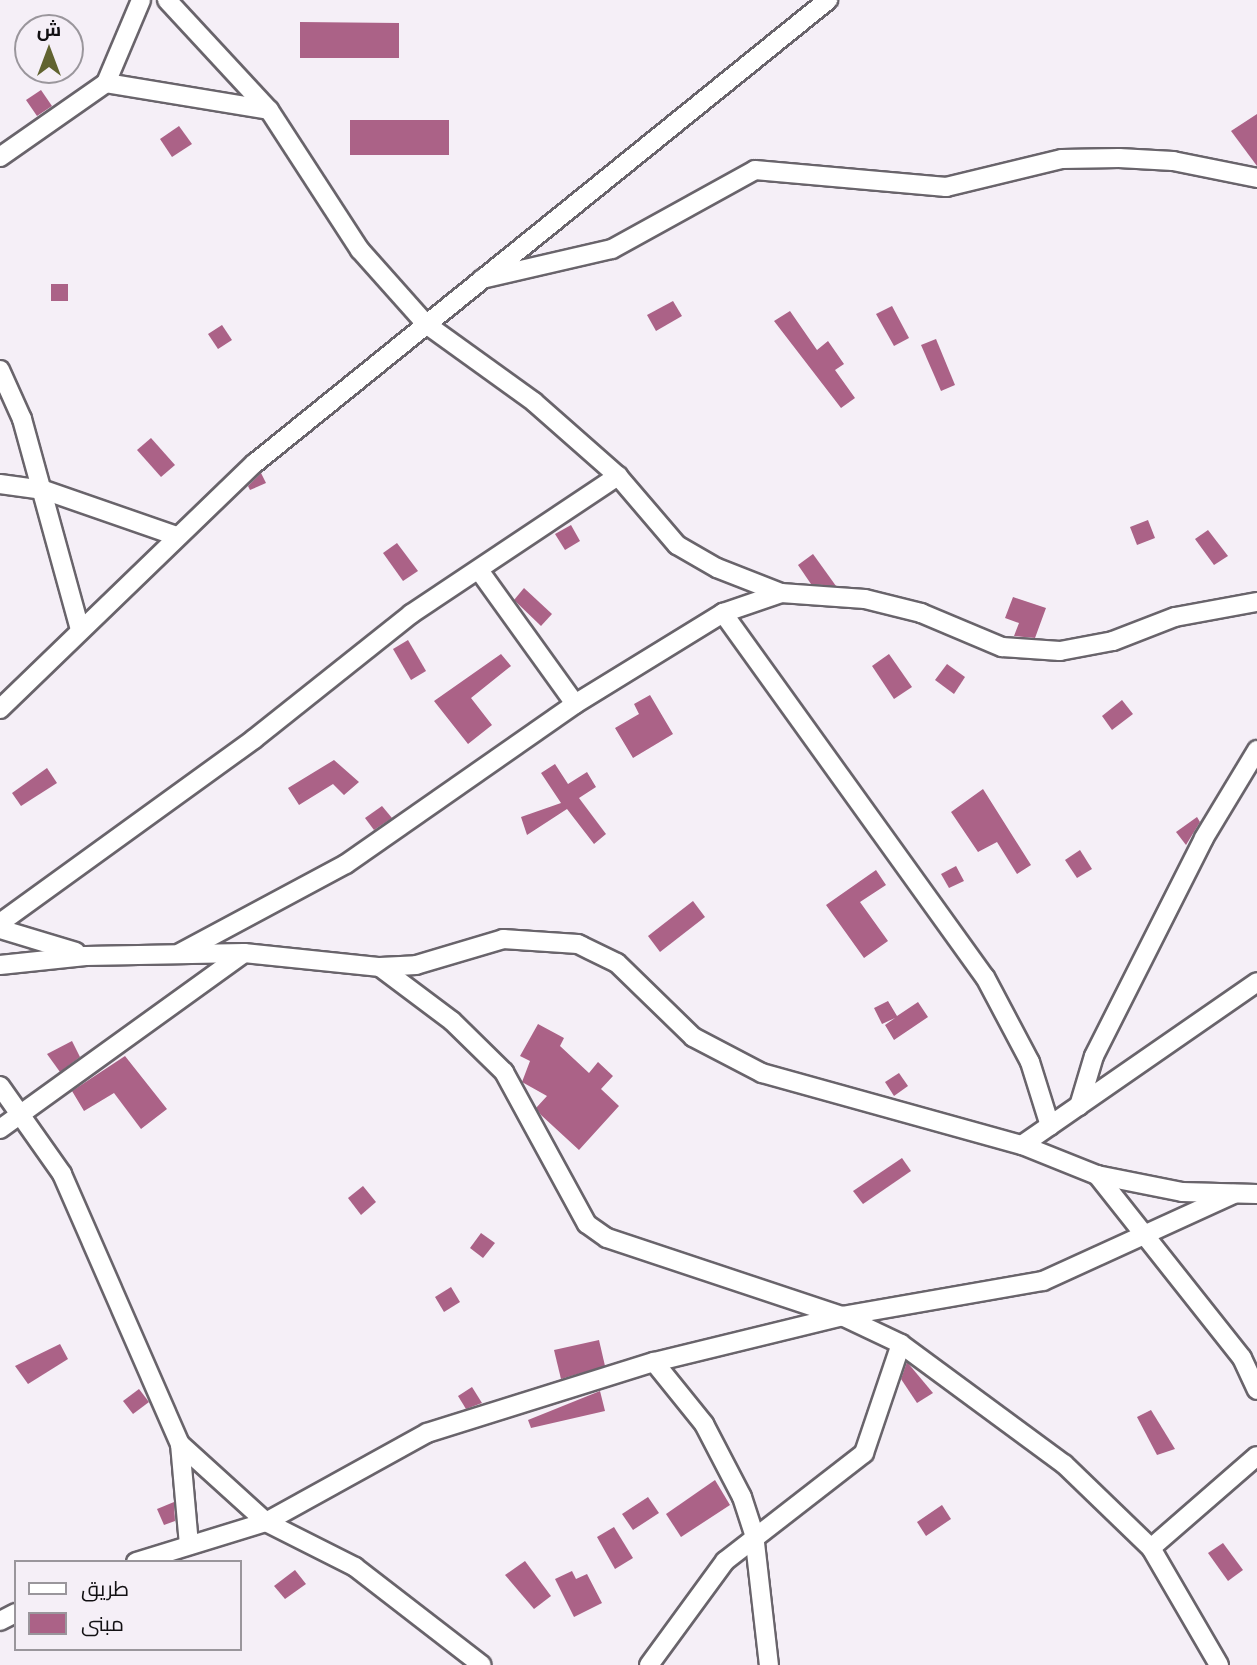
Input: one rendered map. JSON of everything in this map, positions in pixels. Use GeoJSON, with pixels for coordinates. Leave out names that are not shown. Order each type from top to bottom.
{"type":"FeatureCollection","features":[{"type":"Feature","properties":{"kind":"street"},"geometry":{"type":"LineString","coordinates":[[0,158],[106,83],[141,0]]}},
{"type":"Feature","properties":{"kind":"street"},"geometry":{"type":"LineString","coordinates":[[167,0],[269,110],[360,250],[426,324],[534,402],[618,476],[677,545],[781,593],[865,599],[921,613],[1002,647],[1060,651],[1113,642],[1175,617],[1257,602]]}},
{"type":"Feature","properties":{"kind":"street"},"geometry":{"type":"LineString","coordinates":[[0,709],[255,463],[478,280],[828,0]]}},
{"type":"Feature","properties":{"kind":"street"},"geometry":{"type":"LineString","coordinates":[[106,83],[269,110]]}},
{"type":"Feature","properties":{"kind":"street"},"geometry":{"type":"LineString","coordinates":[[478,280],[612,249],[755,170],[946,187],[1062,159],[1119,158],[1209,166],[1257,178]]}},
{"type":"Feature","properties":{"kind":"street"},"geometry":{"type":"LineString","coordinates":[[0,370],[44,490],[80,629]]}},
{"type":"Feature","properties":{"kind":"street"},"geometry":{"type":"LineString","coordinates":[[0,923],[200,779],[411,614],[481,573],[618,476]]}},
{"type":"Feature","properties":{"kind":"street"},"geometry":{"type":"LineString","coordinates":[[0,484],[44,490],[177,536]]}},
{"type":"Feature","properties":{"kind":"street"},"geometry":{"type":"LineString","coordinates":[[481,573],[575,704]]}},
{"type":"Feature","properties":{"kind":"street"},"geometry":{"type":"LineString","coordinates":[[170,958],[346,864],[575,704],[723,613],[781,593]]}},
{"type":"Feature","properties":{"kind":"street"},"geometry":{"type":"LineString","coordinates":[[723,613],[985,977],[1030,1062],[1050,1126]]}},
{"type":"Feature","properties":{"kind":"street"},"geometry":{"type":"LineString","coordinates":[[1079,1106],[1094,1056],[1204,838],[1257,750]]}},
{"type":"Feature","properties":{"kind":"street"},"geometry":{"type":"LineString","coordinates":[[0,929],[86,956]]}},
{"type":"Feature","properties":{"kind":"street"},"geometry":{"type":"LineString","coordinates":[[0,965],[86,956],[170,958],[244,953],[380,967],[416,965],[503,939],[578,944],[617,963],[693,1037],[726,1059],[1022,1145],[1097,1175],[1182,1192],[1257,1194]]}},
{"type":"Feature","properties":{"kind":"street"},"geometry":{"type":"LineString","coordinates":[[0,1129],[244,953]]}},
{"type":"Feature","properties":{"kind":"street"},"geometry":{"type":"LineString","coordinates":[[380,967],[452,1021],[504,1072],[587,1224],[607,1238],[842,1316],[901,1344],[1064,1464],[1150,1548],[1219,1665]]}},
{"type":"Feature","properties":{"kind":"street"},"geometry":{"type":"LineString","coordinates":[[1022,1145],[1257,982]]}},
{"type":"Feature","properties":{"kind":"street"},"geometry":{"type":"LineString","coordinates":[[0,1086],[23,1113],[62,1174],[180,1444],[189,1544]]}},
{"type":"Feature","properties":{"kind":"street"},"geometry":{"type":"LineString","coordinates":[[1097,1175],[1242,1358],[1257,1390]]}},
{"type":"Feature","properties":{"kind":"street"},"geometry":{"type":"LineString","coordinates":[[142,1560],[266,1522],[427,1433],[654,1362],[842,1316],[1043,1281],[1146,1239],[1236,1193]]}},
{"type":"Feature","properties":{"kind":"street"},"geometry":{"type":"LineString","coordinates":[[649,1665],[725,1561],[754,1534],[864,1452],[901,1344]]}},
{"type":"Feature","properties":{"kind":"street"},"geometry":{"type":"LineString","coordinates":[[654,1362],[704,1424],[754,1534],[769,1665]]}},
{"type":"Feature","properties":{"kind":"street"},"geometry":{"type":"LineString","coordinates":[[180,1444],[266,1522],[355,1567],[482,1665]]}},
{"type":"Feature","properties":{"kind":"street"},"geometry":{"type":"LineString","coordinates":[[1150,1548],[1257,1456]]}},
{"type":"Feature","properties":{"kind":"building"},"geometry":{"type":"Polygon","coordinates":[[[300,22],[399,23],[399,58],[300,58],[300,22]]]}},
{"type":"Feature","properties":{"kind":"building"},"geometry":{"type":"Polygon","coordinates":[[[41,90],[52,106],[37,116],[26,100],[41,90]]]}},
{"type":"Feature","properties":{"kind":"building"},"geometry":{"type":"Polygon","coordinates":[[[1257,114],[1257,166],[1231,131],[1257,114]]]}},
{"type":"Feature","properties":{"kind":"building"},"geometry":{"type":"Polygon","coordinates":[[[350,120],[449,120],[449,155],[350,155],[350,120]]]}},
{"type":"Feature","properties":{"kind":"building"},"geometry":{"type":"Polygon","coordinates":[[[179,126],[192,144],[172,157],[160,139],[179,126]]]}},
{"type":"Feature","properties":{"kind":"building"},"geometry":{"type":"Polygon","coordinates":[[[51,284],[68,284],[68,301],[51,301],[51,284]]]}},
{"type":"Feature","properties":{"kind":"building"},"geometry":{"type":"Polygon","coordinates":[[[673,301],[682,316],[656,331],[647,315],[673,301]]]}},
{"type":"Feature","properties":{"kind":"building"},"geometry":{"type":"Polygon","coordinates":[[[892,306],[909,338],[894,346],[876,314],[892,306]]]}},
{"type":"Feature","properties":{"kind":"building"},"geometry":{"type":"Polygon","coordinates":[[[790,311],[817,350],[828,341],[844,364],[835,370],[855,398],[841,408],[774,321],[790,311]]]}},
{"type":"Feature","properties":{"kind":"building"},"geometry":{"type":"Polygon","coordinates":[[[222,325],[232,340],[218,349],[208,334],[222,325]]]}},
{"type":"Feature","properties":{"kind":"building"},"geometry":{"type":"Polygon","coordinates":[[[936,339],[955,385],[941,391],[921,345],[936,339]]]}},
{"type":"Feature","properties":{"kind":"building"},"geometry":{"type":"Polygon","coordinates":[[[151,438],[175,465],[161,477],[137,450],[151,438]]]}},
{"type":"Feature","properties":{"kind":"building"},"geometry":{"type":"Polygon","coordinates":[[[261,473],[266,483],[250,490],[248,486],[261,473]]]}},
{"type":"Feature","properties":{"kind":"building"},"geometry":{"type":"Polygon","coordinates":[[[1148,520],[1155,538],[1137,545],[1130,527],[1148,520]]]}},
{"type":"Feature","properties":{"kind":"building"},"geometry":{"type":"Polygon","coordinates":[[[571,525],[580,541],[565,550],[555,534],[571,525]]]}},
{"type":"Feature","properties":{"kind":"building"},"geometry":{"type":"Polygon","coordinates":[[[1208,530],[1228,556],[1214,565],[1195,539],[1208,530]]]}},
{"type":"Feature","properties":{"kind":"building"},"geometry":{"type":"Polygon","coordinates":[[[397,543],[418,571],[403,581],[383,553],[397,543]]]}},
{"type":"Feature","properties":{"kind":"building"},"geometry":{"type":"Polygon","coordinates":[[[813,554],[836,586],[811,584],[798,565],[813,554]]]}},
{"type":"Feature","properties":{"kind":"building"},"geometry":{"type":"Polygon","coordinates":[[[524,588],[552,614],[541,626],[514,600],[524,588]]]}},
{"type":"Feature","properties":{"kind":"building"},"geometry":{"type":"Polygon","coordinates":[[[1013,597],[1046,608],[1035,638],[1014,636],[1019,623],[1005,618],[1013,597]]]}},
{"type":"Feature","properties":{"kind":"building"},"geometry":{"type":"Polygon","coordinates":[[[408,640],[426,671],[411,680],[393,649],[408,640]]]}},
{"type":"Feature","properties":{"kind":"building"},"geometry":{"type":"Polygon","coordinates":[[[501,654],[511,666],[471,698],[492,725],[468,744],[434,701],[501,654]]]}},
{"type":"Feature","properties":{"kind":"building"},"geometry":{"type":"Polygon","coordinates":[[[889,654],[912,687],[894,699],[872,666],[889,654]]]}},
{"type":"Feature","properties":{"kind":"building"},"geometry":{"type":"Polygon","coordinates":[[[947,664],[965,677],[954,694],[935,680],[947,664]]]}},
{"type":"Feature","properties":{"kind":"building"},"geometry":{"type":"Polygon","coordinates":[[[650,695],[673,734],[633,758],[615,728],[639,714],[634,704],[650,695]]]}},
{"type":"Feature","properties":{"kind":"building"},"geometry":{"type":"Polygon","coordinates":[[[1122,700],[1133,714],[1112,730],[1102,716],[1122,700]]]}},
{"type":"Feature","properties":{"kind":"building"},"geometry":{"type":"Polygon","coordinates":[[[334,760],[359,782],[344,795],[333,784],[299,805],[288,788],[334,760]]]}},
{"type":"Feature","properties":{"kind":"building"},"geometry":{"type":"Polygon","coordinates":[[[555,764],[568,784],[587,772],[596,787],[579,798],[606,834],[594,844],[567,809],[527,835],[521,817],[561,803],[541,773],[555,764]]]}},
{"type":"Feature","properties":{"kind":"building"},"geometry":{"type":"Polygon","coordinates":[[[47,768],[57,783],[21,806],[12,793],[47,768]]]}},
{"type":"Feature","properties":{"kind":"building"},"geometry":{"type":"Polygon","coordinates":[[[983,789],[1031,865],[1017,874],[997,842],[978,852],[951,812],[983,789]]]}},
{"type":"Feature","properties":{"kind":"building"},"geometry":{"type":"Polygon","coordinates":[[[382,806],[392,818],[374,830],[365,818],[382,806]]]}},
{"type":"Feature","properties":{"kind":"building"},"geometry":{"type":"Polygon","coordinates":[[[1197,817],[1200,822],[1186,845],[1176,832],[1197,817]]]}},
{"type":"Feature","properties":{"kind":"building"},"geometry":{"type":"Polygon","coordinates":[[[1080,850],[1092,869],[1077,878],[1065,860],[1080,850]]]}},
{"type":"Feature","properties":{"kind":"building"},"geometry":{"type":"Polygon","coordinates":[[[956,866],[964,881],[949,888],[941,874],[956,866]]]}},
{"type":"Feature","properties":{"kind":"building"},"geometry":{"type":"Polygon","coordinates":[[[876,870],[886,885],[860,902],[888,941],[864,958],[826,905],[876,870]]]}},
{"type":"Feature","properties":{"kind":"building"},"geometry":{"type":"Polygon","coordinates":[[[693,901],[705,917],[660,952],[648,936],[693,901]]]}},
{"type":"Feature","properties":{"kind":"building"},"geometry":{"type":"Polygon","coordinates":[[[888,1001],[897,1016],[918,1002],[928,1017],[894,1040],[885,1025],[895,1018],[882,1024],[874,1008],[888,1001]]]}},
{"type":"Feature","properties":{"kind":"building"},"geometry":{"type":"Polygon","coordinates":[[[538,1024],[564,1038],[560,1046],[589,1073],[598,1062],[613,1076],[601,1089],[619,1106],[579,1150],[536,1108],[547,1096],[522,1082],[530,1061],[520,1056],[538,1024]]]}},
{"type":"Feature","properties":{"kind":"building"},"geometry":{"type":"Polygon","coordinates":[[[72,1041],[80,1057],[60,1072],[47,1054],[72,1041]]]}},
{"type":"Feature","properties":{"kind":"building"},"geometry":{"type":"Polygon","coordinates":[[[125,1056],[167,1109],[141,1129],[114,1093],[84,1111],[72,1091],[125,1056]]]}},
{"type":"Feature","properties":{"kind":"building"},"geometry":{"type":"Polygon","coordinates":[[[899,1073],[908,1086],[894,1096],[885,1082],[899,1073]]]}},
{"type":"Feature","properties":{"kind":"building"},"geometry":{"type":"Polygon","coordinates":[[[902,1158],[911,1171],[863,1204],[853,1191],[902,1158]]]}},
{"type":"Feature","properties":{"kind":"building"},"geometry":{"type":"Polygon","coordinates":[[[363,1186],[376,1202],[361,1215],[348,1198],[363,1186]]]}},
{"type":"Feature","properties":{"kind":"building"},"geometry":{"type":"Polygon","coordinates":[[[481,1233],[495,1243],[483,1258],[470,1248],[481,1233]]]}},
{"type":"Feature","properties":{"kind":"building"},"geometry":{"type":"Polygon","coordinates":[[[451,1287],[460,1302],[444,1312],[435,1297],[451,1287]]]}},
{"type":"Feature","properties":{"kind":"building"},"geometry":{"type":"Polygon","coordinates":[[[599,1340],[605,1366],[561,1379],[554,1350],[599,1340]]]}},
{"type":"Feature","properties":{"kind":"building"},"geometry":{"type":"Polygon","coordinates":[[[60,1344],[68,1359],[28,1384],[15,1366],[60,1344]]]}},
{"type":"Feature","properties":{"kind":"building"},"geometry":{"type":"Polygon","coordinates":[[[907,1362],[933,1393],[917,1403],[901,1379],[907,1362]]]}},
{"type":"Feature","properties":{"kind":"building"},"geometry":{"type":"Polygon","coordinates":[[[472,1387],[482,1403],[466,1409],[458,1396],[472,1387]]]}},
{"type":"Feature","properties":{"kind":"building"},"geometry":{"type":"Polygon","coordinates":[[[139,1389],[149,1402],[133,1414],[123,1401],[139,1389]]]}},
{"type":"Feature","properties":{"kind":"building"},"geometry":{"type":"Polygon","coordinates":[[[600,1391],[605,1411],[531,1428],[528,1420],[600,1391]]]}},
{"type":"Feature","properties":{"kind":"building"},"geometry":{"type":"Polygon","coordinates":[[[1151,1410],[1175,1449],[1157,1455],[1137,1417],[1151,1410]]]}},
{"type":"Feature","properties":{"kind":"building"},"geometry":{"type":"Polygon","coordinates":[[[715,1480],[730,1505],[681,1537],[666,1514],[715,1480]]]}},
{"type":"Feature","properties":{"kind":"building"},"geometry":{"type":"Polygon","coordinates":[[[648,1497],[659,1513],[633,1530],[622,1514],[648,1497]]]}},
{"type":"Feature","properties":{"kind":"building"},"geometry":{"type":"Polygon","coordinates":[[[174,1502],[175,1521],[164,1525],[157,1509],[174,1502]]]}},
{"type":"Feature","properties":{"kind":"building"},"geometry":{"type":"Polygon","coordinates":[[[942,1505],[951,1519],[926,1536],[917,1522],[942,1505]]]}},
{"type":"Feature","properties":{"kind":"building"},"geometry":{"type":"Polygon","coordinates":[[[614,1527],[633,1558],[615,1569],[597,1537],[614,1527]]]}},
{"type":"Feature","properties":{"kind":"building"},"geometry":{"type":"Polygon","coordinates":[[[1223,1543],[1243,1570],[1228,1581],[1208,1553],[1223,1543]]]}},
{"type":"Feature","properties":{"kind":"building"},"geometry":{"type":"Polygon","coordinates":[[[525,1561],[551,1596],[534,1609],[505,1575],[525,1561]]]}},
{"type":"Feature","properties":{"kind":"building"},"geometry":{"type":"Polygon","coordinates":[[[295,1570],[306,1584],[285,1599],[274,1586],[295,1570]]]}},
{"type":"Feature","properties":{"kind":"building"},"geometry":{"type":"Polygon","coordinates":[[[572,1571],[576,1579],[587,1574],[602,1603],[574,1617],[555,1579],[572,1571]]]}}]}
